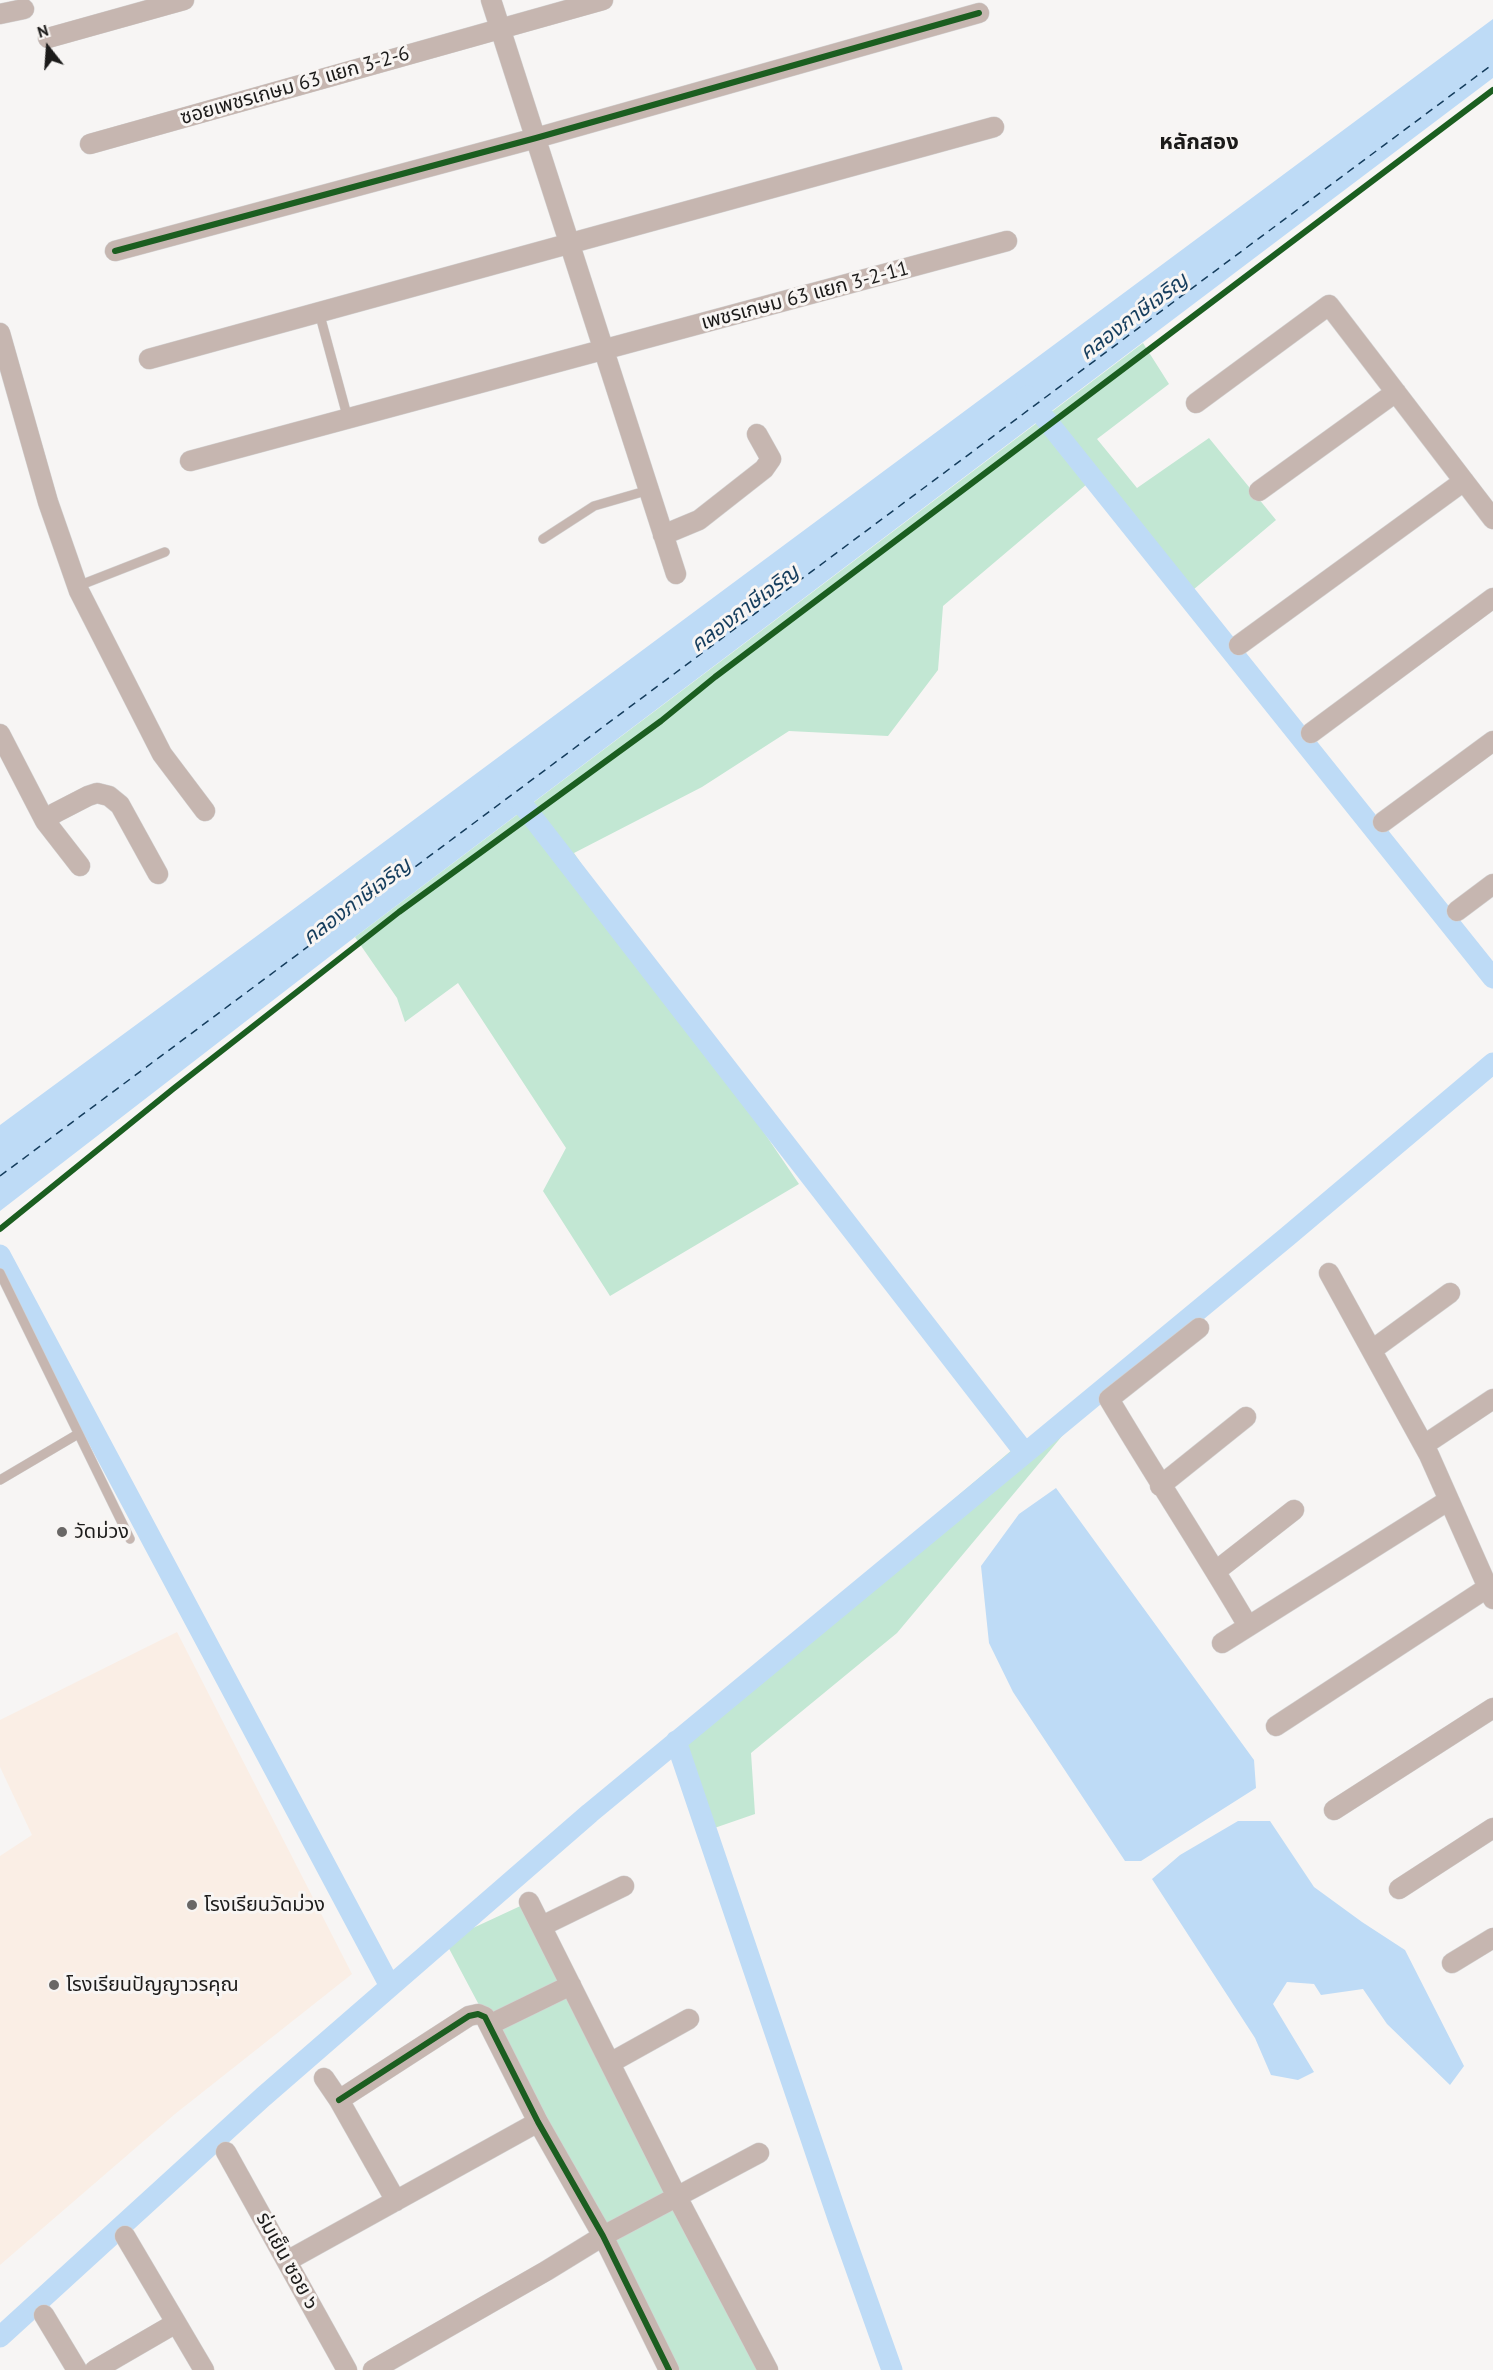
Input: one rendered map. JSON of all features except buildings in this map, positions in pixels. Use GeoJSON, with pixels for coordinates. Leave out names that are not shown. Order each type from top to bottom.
{"type":"FeatureCollection","features":[{"type":"Feature","properties":{"kind":"street"},"geometry":{"type":"LineString","coordinates":[[48,38],[184,0]]}},
{"type":"Feature","properties":{"kind":"street"},"geometry":{"type":"LineString","coordinates":[[491,0],[676,574]]}},
{"type":"Feature","properties":{"kind":"street","name":"ซอยเพชรเกษม 63 แยก 3-2-6"},"geometry":{"type":"LineString","coordinates":[[90,144],[603,0]]}},
{"type":"Feature","properties":{"kind":"street"},"geometry":{"type":"LineString","coordinates":[[0,14],[24,9]]}},
{"type":"Feature","properties":{"kind":"street"},"geometry":{"type":"LineString","coordinates":[[115,251],[536,138],[979,13]]}},
{"type":"Feature","properties":{"kind":"street"},"geometry":{"type":"LineString","coordinates":[[149,359],[994,127]]}},
{"type":"Feature","properties":{"kind":"street","name":"เพชรเกษม 63 แยก 3-2-11"},"geometry":{"type":"LineString","coordinates":[[190,461],[1007,241]]}},
{"type":"Feature","properties":{"kind":"street"},"geometry":{"type":"LineString","coordinates":[[1196,403],[1329,305],[1493,519]]}},
{"type":"Feature","properties":{"kind":"street"},"geometry":{"type":"LineString","coordinates":[[0,333],[48,502],[78,586],[162,753],[205,811]]}},
{"type":"Feature","properties":{"kind":"street"},"geometry":{"type":"LineString","coordinates":[[1259,491],[1396,392]]}},
{"type":"Feature","properties":{"kind":"street"},"geometry":{"type":"LineString","coordinates":[[663,535],[699,520],[764,470],[771,459],[757,435]]}},
{"type":"Feature","properties":{"kind":"street"},"geometry":{"type":"LineString","coordinates":[[1239,645],[1464,481]]}},
{"type":"Feature","properties":{"kind":"street"},"geometry":{"type":"LineString","coordinates":[[1311,733],[1493,598]]}},
{"type":"Feature","properties":{"kind":"street"},"geometry":{"type":"LineString","coordinates":[[0,734],[45,821],[80,866]]}},
{"type":"Feature","properties":{"kind":"street"},"geometry":{"type":"LineString","coordinates":[[1383,822],[1493,741]]}},
{"type":"Feature","properties":{"kind":"street"},"geometry":{"type":"LineString","coordinates":[[45,821],[55,813],[88,796],[97,793],[109,796],[120,805],[158,874]]}},
{"type":"Feature","properties":{"kind":"street"},"geometry":{"type":"LineString","coordinates":[[1457,911],[1493,884]]}},
{"type":"Feature","properties":{"kind":"street"},"geometry":{"type":"LineString","coordinates":[[1276,1726],[1490,1593],[1424,1445],[1329,1273]]}},
{"type":"Feature","properties":{"kind":"street"},"geometry":{"type":"LineString","coordinates":[[1372,1350],[1450,1293]]}},
{"type":"Feature","properties":{"kind":"street"},"geometry":{"type":"LineString","coordinates":[[1199,1328],[1109,1399],[1160,1486],[1216,1571],[1248,1626]]}},
{"type":"Feature","properties":{"kind":"street"},"geometry":{"type":"LineString","coordinates":[[1424,1445],[1493,1399]]}},
{"type":"Feature","properties":{"kind":"street"},"geometry":{"type":"LineString","coordinates":[[1160,1486],[1246,1417]]}},
{"type":"Feature","properties":{"kind":"street"},"geometry":{"type":"LineString","coordinates":[[1222,1643],[1449,1500]]}},
{"type":"Feature","properties":{"kind":"street"},"geometry":{"type":"LineString","coordinates":[[1216,1571],[1294,1510]]}},
{"type":"Feature","properties":{"kind":"street"},"geometry":{"type":"LineString","coordinates":[[1334,1810],[1493,1708]]}},
{"type":"Feature","properties":{"kind":"street"},"geometry":{"type":"LineString","coordinates":[[1399,1889],[1493,1827]]}},
{"type":"Feature","properties":{"kind":"street"},"geometry":{"type":"LineString","coordinates":[[542,1926],[624,1886]]}},
{"type":"Feature","properties":{"kind":"street"},"geometry":{"type":"LineString","coordinates":[[529,1902],[676,2195],[768,2370]]}},
{"type":"Feature","properties":{"kind":"street"},"geometry":{"type":"LineString","coordinates":[[1452,1963],[1493,1938]]}},
{"type":"Feature","properties":{"kind":"street"},"geometry":{"type":"LineString","coordinates":[[489,2025],[571,1985]]}},
{"type":"Feature","properties":{"kind":"street"},"geometry":{"type":"LineString","coordinates":[[339,2100],[469,2016],[478,2014],[485,2018],[538,2122],[603,2236],[661,2367]]}},
{"type":"Feature","properties":{"kind":"street"},"geometry":{"type":"LineString","coordinates":[[610,2063],[689,2019]]}},
{"type":"Feature","properties":{"kind":"street"},"geometry":{"type":"LineString","coordinates":[[324,2078],[339,2100],[396,2201]]}},
{"type":"Feature","properties":{"kind":"street"},"geometry":{"type":"LineString","coordinates":[[287,2261],[538,2122]]}},
{"type":"Feature","properties":{"kind":"street","name":"ร่มเย็น ซอย ๖"},"geometry":{"type":"LineString","coordinates":[[226,2152],[348,2370]]}},
{"type":"Feature","properties":{"kind":"street"},"geometry":{"type":"LineString","coordinates":[[373,2370],[603,2236],[676,2195],[759,2153]]}},
{"type":"Feature","properties":{"kind":"street"},"geometry":{"type":"LineString","coordinates":[[125,2236],[204,2370]]}},
{"type":"Feature","properties":{"kind":"street"},"geometry":{"type":"LineString","coordinates":[[44,2315],[77,2370]]}},
{"type":"Feature","properties":{"kind":"street"},"geometry":{"type":"LineString","coordinates":[[94,2370],[176,2323]]}},
{"type":"Feature","properties":{"kind":"lane"},"geometry":{"type":"LineString","coordinates":[[319,312],[348,419]]}},
{"type":"Feature","properties":{"kind":"lane"},"geometry":{"type":"LineString","coordinates":[[543,539],[594,506],[649,490]]}},
{"type":"Feature","properties":{"kind":"lane"},"geometry":{"type":"LineString","coordinates":[[78,586],[165,552]]}},
{"type":"Feature","properties":{"kind":"lane"},"geometry":{"type":"LineString","coordinates":[[0,1273],[130,1539]]}},
{"type":"Feature","properties":{"kind":"lane"},"geometry":{"type":"LineString","coordinates":[[0,1480],[78,1434]]}},
{"type":"Feature","properties":{"kind":"shaded area","name":"โรงเรียนวัดม่วง"},"geometry":{"type":"Polygon","coordinates":[[[177,1632],[352,1974],[175,2114],[0,2265],[0,1856],[32,1835],[0,1767],[0,1720],[177,1632]]]}},
{"type":"Feature","properties":{"kind":"green space"},"geometry":{"type":"Polygon","coordinates":[[[1143,343],[1169,384],[1097,439],[1137,488],[1209,438],[1276,520],[1193,590],[1100,473],[943,606],[938,670],[888,736],[789,731],[702,787],[574,853],[799,1184],[610,1296],[543,1191],[566,1148],[458,983],[405,1022],[397,998],[355,937],[1143,343]]]}},
{"type":"Feature","properties":{"kind":"green space"},"geometry":{"type":"Polygon","coordinates":[[[1073,1423],[897,1633],[751,1753],[755,1814],[700,1833],[669,1741],[1013,1449],[1073,1423]]]}},
{"type":"Feature","properties":{"kind":"green space"},"geometry":{"type":"Polygon","coordinates":[[[529,1902],[770,2370],[673,2370],[445,1941],[529,1902]]]}},
{"type":"Feature","properties":{"kind":"water","name":"คลองภาษีเจริญ"},"geometry":{"type":"Polygon","coordinates":[[[1493,19],[1493,78],[355,937],[0,1211],[0,1125],[1493,19]]]}},
{"type":"Feature","properties":{"kind":"water"},"geometry":{"type":"Polygon","coordinates":[[[1056,1488],[1254,1760],[1256,1788],[1141,1861],[1125,1861],[1013,1692],[989,1643],[981,1566],[1019,1514],[1056,1488]]]}},
{"type":"Feature","properties":{"kind":"water"},"geometry":{"type":"Polygon","coordinates":[[[1238,1821],[1270,1821],[1314,1887],[1405,1950],[1464,2066],[1450,2085],[1387,2024],[1363,1989],[1321,1995],[1314,1984],[1287,1982],[1273,2004],[1314,2072],[1298,2080],[1271,2075],[1255,2038],[1152,1879],[1180,1855],[1238,1821]]]}},
{"type":"Feature","properties":{"kind":"waterway"},"geometry":{"type":"LineString","coordinates":[[1027,396],[1493,978]]}},
{"type":"Feature","properties":{"kind":"waterway"},"geometry":{"type":"LineString","coordinates":[[509,787],[1025,1453]]}},
{"type":"Feature","properties":{"kind":"waterway"},"geometry":{"type":"LineString","coordinates":[[0,2337],[263,2097],[590,1813],[1288,1236],[1493,1063]]}},
{"type":"Feature","properties":{"kind":"waterway"},"geometry":{"type":"LineString","coordinates":[[0,1255],[390,1986]]}},
{"type":"Feature","properties":{"kind":"waterway"},"geometry":{"type":"LineString","coordinates":[[676,1741],[892,2370]]}},
{"type":"Feature","properties":{"kind":"ferry route"},"geometry":{"type":"LineString","coordinates":[[0,1176],[1493,64]]}},
{"type":"Feature","properties":{"kind":"cycle path"},"geometry":{"type":"LineString","coordinates":[[115,251],[536,138],[979,13]]}},
{"type":"Feature","properties":{"kind":"cycle path"},"geometry":{"type":"LineString","coordinates":[[0,1229],[173,1089],[399,912],[661,721],[715,677],[1493,90]]}},
{"type":"Feature","properties":{"kind":"cycle path"},"geometry":{"type":"LineString","coordinates":[[339,2100],[469,2016],[478,2014],[485,2017],[538,2122],[603,2236],[669,2370]]}},
{"type":"Feature","properties":{"kind":"place","name":"วัดม่วง"},"geometry":{"type":"Point","coordinates":[62,1532]}},
{"type":"Feature","properties":{"kind":"place","name":"โรงเรียนวัดม่วง"},"geometry":{"type":"Point","coordinates":[192,1905]}},
{"type":"Feature","properties":{"kind":"place","name":"โรงเรียนปัญญาวรคุณ"},"geometry":{"type":"Point","coordinates":[54,1985]}},
{"type":"Feature","properties":{"kind":"district","name":"หลักสอง"},"geometry":{"type":"Point","coordinates":[1199,143]}}]}
